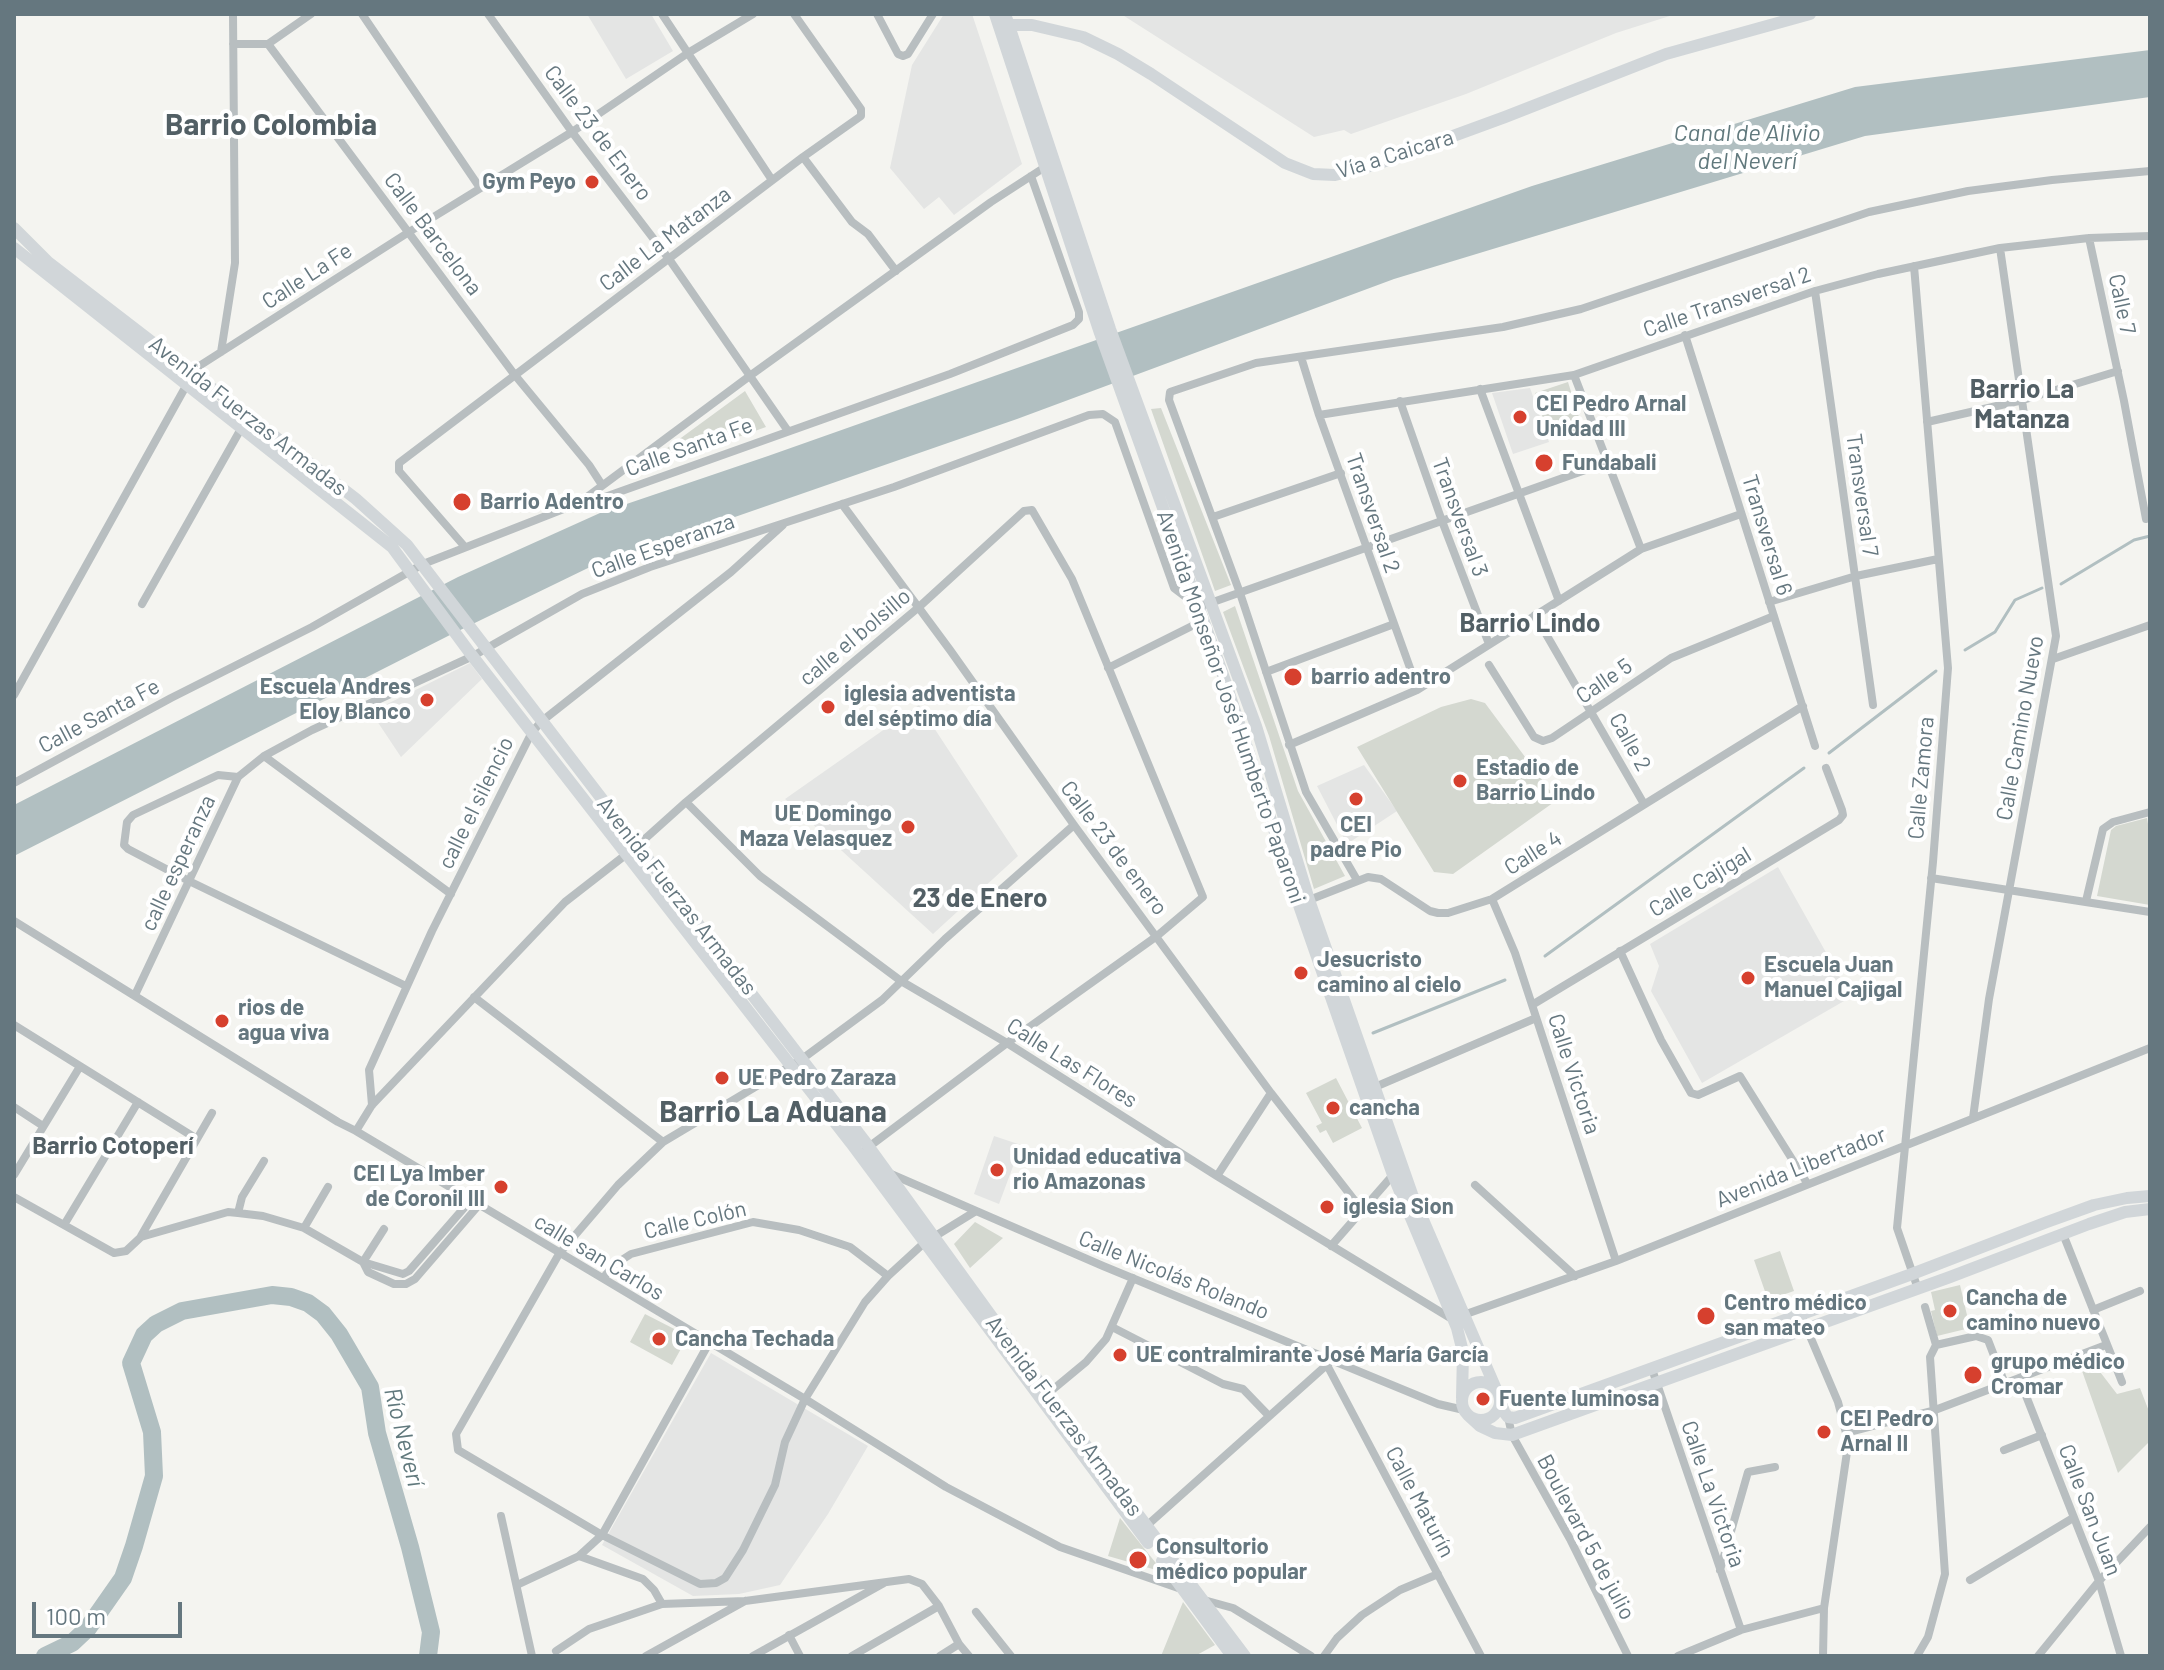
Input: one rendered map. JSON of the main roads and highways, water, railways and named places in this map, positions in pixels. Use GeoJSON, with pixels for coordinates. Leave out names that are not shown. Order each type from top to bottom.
{"type":"FeatureCollection","features":[{"type":"Feature","properties":{"kind":"water","name":"Canal de Alivio del Neverí"},"geometry":{"type":"Polygon","coordinates":[[[2150,50],[2150,97],[1865,136],[1394,279],[1017,419],[588,568],[14,856],[14,805],[458,577],[600,513],[1532,186],[1855,87],[2150,50]]]}},
{"type":"Feature","properties":{"kind":"waterway"},"geometry":{"type":"LineString","coordinates":[[2061,584],[2134,540],[2150,536]]}},
{"type":"Feature","properties":{"kind":"waterway"},"geometry":{"type":"LineString","coordinates":[[1965,650],[1995,632],[2015,600],[2042,588]]}},
{"type":"Feature","properties":{"kind":"waterway"},"geometry":{"type":"LineString","coordinates":[[1829,753],[1936,671]]}},
{"type":"Feature","properties":{"kind":"waterway"},"geometry":{"type":"LineString","coordinates":[[1545,956],[1804,768]]}},
{"type":"Feature","properties":{"kind":"waterway"},"geometry":{"type":"LineString","coordinates":[[1373,1033],[1505,980]]}},
{"type":"Feature","properties":{"kind":"waterway","name":"Río Neverí"},"geometry":{"type":"LineString","coordinates":[[45,1656],[72,1643],[88,1628],[123,1578],[134,1546],[154,1476],[152,1432],[131,1363],[144,1335],[156,1324],[182,1311],[272,1295],[308,1303],[323,1314],[339,1334],[370,1387],[377,1433],[431,1632],[428,1656]]}},
{"type":"Feature","properties":{"kind":"place","name":"Gym Peyo"},"geometry":{"type":"Point","coordinates":[592,182]}},
{"type":"Feature","properties":{"kind":"place","name":"CEI Pedro Arnal Unidad III"},"geometry":{"type":"Point","coordinates":[1520,417]}},
{"type":"Feature","properties":{"kind":"place","name":"Fundabali"},"geometry":{"type":"Point","coordinates":[1544,463]}},
{"type":"Feature","properties":{"kind":"place","name":"Barrio Adentro"},"geometry":{"type":"Point","coordinates":[462,502]}},
{"type":"Feature","properties":{"kind":"place","name":"barrio adentro"},"geometry":{"type":"Point","coordinates":[1293,677]}},
{"type":"Feature","properties":{"kind":"place","name":"Escuela Andres Eloy Blanco"},"geometry":{"type":"Point","coordinates":[427,700]}},
{"type":"Feature","properties":{"kind":"place","name":"iglesia adventista del séptimo día"},"geometry":{"type":"Point","coordinates":[828,707]}},
{"type":"Feature","properties":{"kind":"place","name":"Estadio de Barrio Lindo"},"geometry":{"type":"Point","coordinates":[1460,781]}},
{"type":"Feature","properties":{"kind":"place","name":"CEI padre Pio"},"geometry":{"type":"Point","coordinates":[1356,799]}},
{"type":"Feature","properties":{"kind":"place","name":"UE Domingo Maza Velasquez"},"geometry":{"type":"Point","coordinates":[908,827]}},
{"type":"Feature","properties":{"kind":"place","name":"Jesucristo camino al cielo"},"geometry":{"type":"Point","coordinates":[1301,973]}},
{"type":"Feature","properties":{"kind":"place","name":"Escuela Juan Manuel Cajigal"},"geometry":{"type":"Point","coordinates":[1748,978]}},
{"type":"Feature","properties":{"kind":"place","name":"rios de agua viva"},"geometry":{"type":"Point","coordinates":[222,1021]}},
{"type":"Feature","properties":{"kind":"place","name":"UE Pedro Zaraza"},"geometry":{"type":"Point","coordinates":[722,1078]}},
{"type":"Feature","properties":{"kind":"place","name":"cancha"},"geometry":{"type":"Point","coordinates":[1333,1108]}},
{"type":"Feature","properties":{"kind":"place","name":"Unidad educativa rio Amazonas"},"geometry":{"type":"Point","coordinates":[997,1170]}},
{"type":"Feature","properties":{"kind":"place","name":"CEI Lya Imber de Coronil III"},"geometry":{"type":"Point","coordinates":[501,1187]}},
{"type":"Feature","properties":{"kind":"place","name":"iglesia Sion"},"geometry":{"type":"Point","coordinates":[1327,1207]}},
{"type":"Feature","properties":{"kind":"place","name":"Cancha de camino nuevo"},"geometry":{"type":"Point","coordinates":[1950,1311]}},
{"type":"Feature","properties":{"kind":"place","name":"Centro médico san mateo"},"geometry":{"type":"Point","coordinates":[1706,1316]}},
{"type":"Feature","properties":{"kind":"place","name":"Cancha Techada"},"geometry":{"type":"Point","coordinates":[659,1339]}},
{"type":"Feature","properties":{"kind":"place","name":"UE contralmirante José María García"},"geometry":{"type":"Point","coordinates":[1120,1355]}},
{"type":"Feature","properties":{"kind":"place","name":"grupo médico Cromar"},"geometry":{"type":"Point","coordinates":[1973,1375]}},
{"type":"Feature","properties":{"kind":"place","name":"Fuente luminosa"},"geometry":{"type":"Point","coordinates":[1483,1399]}},
{"type":"Feature","properties":{"kind":"place","name":"CEI Pedro Arnal II"},"geometry":{"type":"Point","coordinates":[1824,1432]}},
{"type":"Feature","properties":{"kind":"place","name":"Consultorio médico popular"},"geometry":{"type":"Point","coordinates":[1138,1560]}},
{"type":"Feature","properties":{"kind":"district","name":"Barrio Colombia"},"geometry":{"type":"Point","coordinates":[271,125]}},
{"type":"Feature","properties":{"kind":"district","name":"Barrio La Matanza"},"geometry":{"type":"Point","coordinates":[2022,404]}},
{"type":"Feature","properties":{"kind":"district","name":"Barrio Lindo"},"geometry":{"type":"Point","coordinates":[1530,623]}},
{"type":"Feature","properties":{"kind":"district","name":"23 de Enero"},"geometry":{"type":"Point","coordinates":[980,898]}},
{"type":"Feature","properties":{"kind":"district","name":"Barrio La Aduana"},"geometry":{"type":"Point","coordinates":[773,1112]}},
{"type":"Feature","properties":{"kind":"district","name":"Barrio Cotoperí"},"geometry":{"type":"Point","coordinates":[113,1146]}}]}
